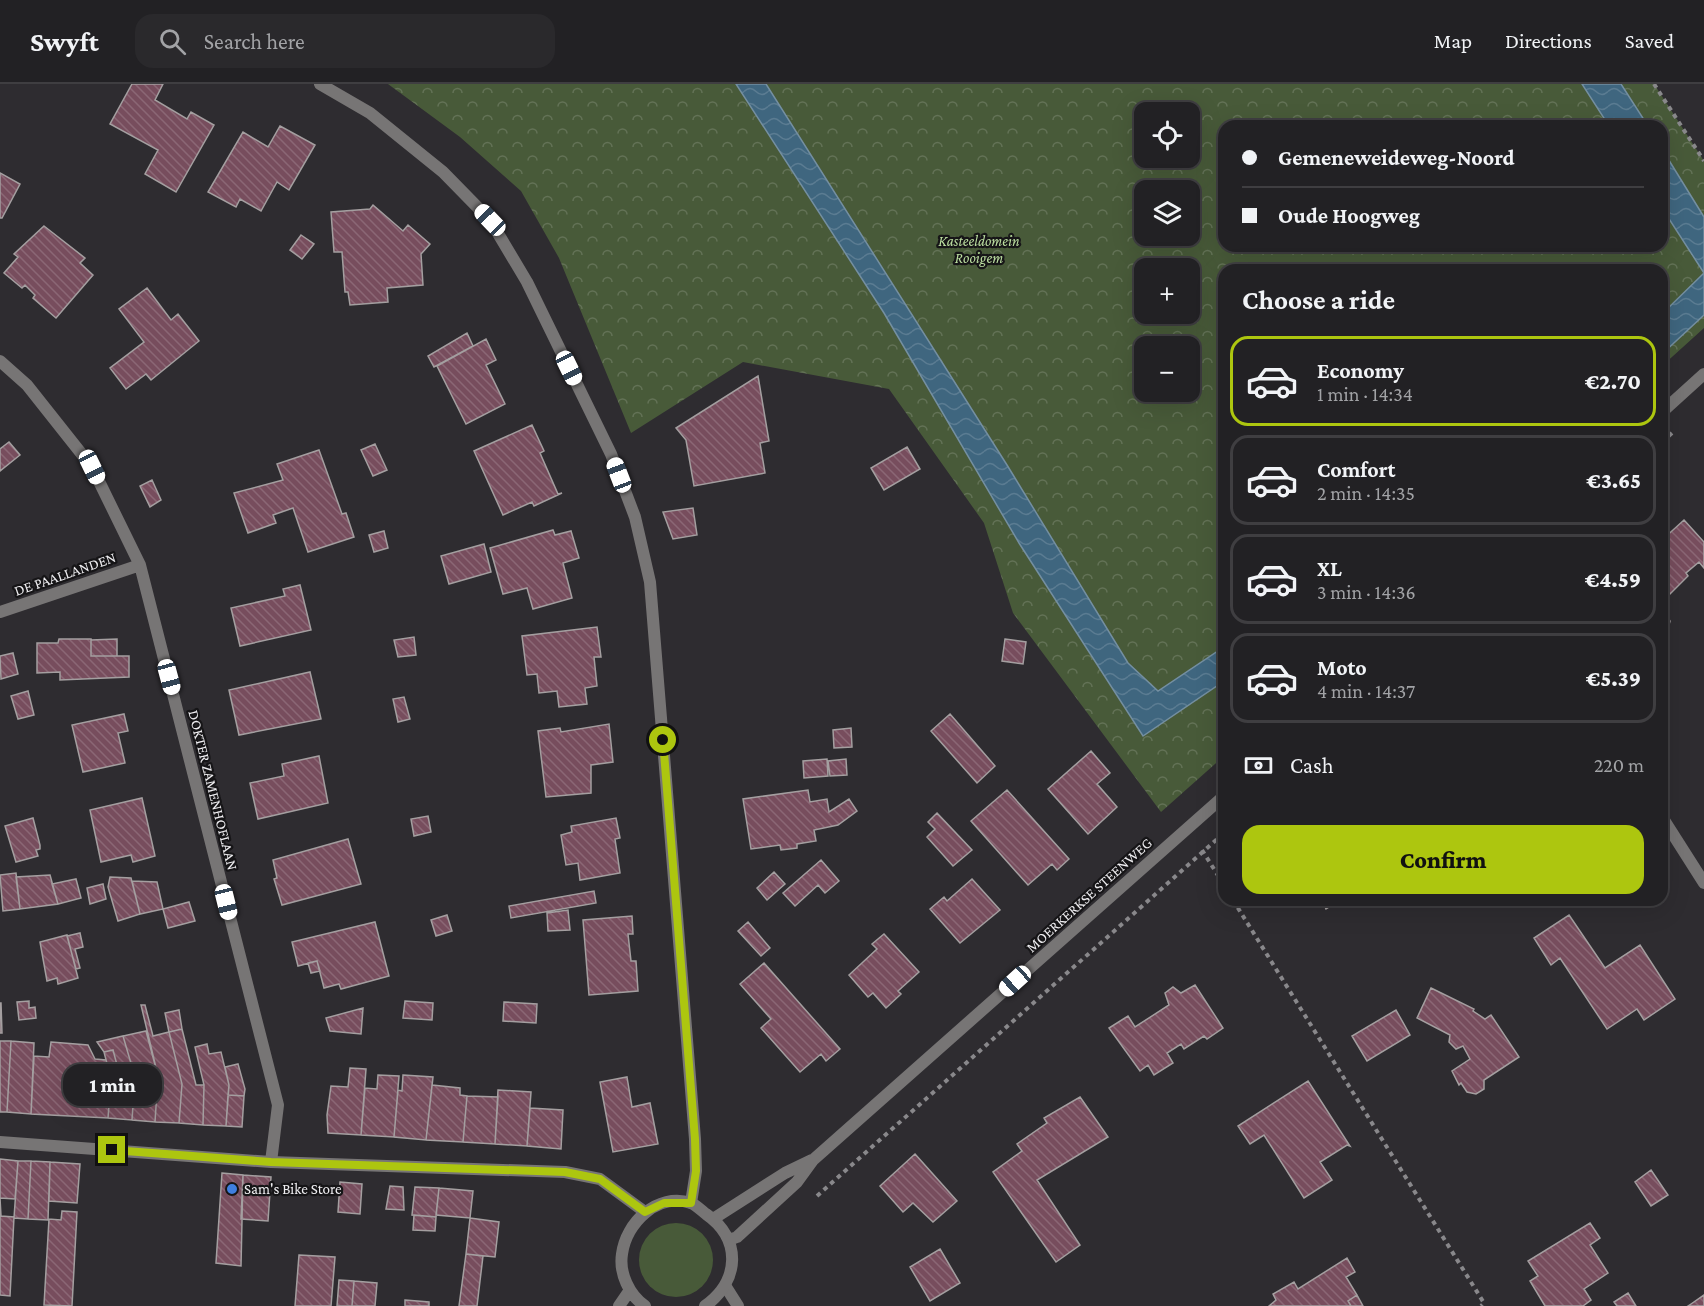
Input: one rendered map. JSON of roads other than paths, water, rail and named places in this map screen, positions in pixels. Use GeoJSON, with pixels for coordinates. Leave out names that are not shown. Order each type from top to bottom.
{"type":"FeatureCollection","features":[{"type":"Feature","properties":{"kind":"street"},"geometry":{"type":"LineString","coordinates":[[320,84],[370,113],[434,164],[490,220],[527,282],[606,444],[635,517],[650,582],[695,1139],[696,1171],[691,1203]]}},
{"type":"Feature","properties":{"kind":"street","name":"DOKTER ZAMENHOFLAAN"},"geometry":{"type":"LineString","coordinates":[[0,361],[27,385],[92,467],[140,565],[278,1105],[271,1162]]}},
{"type":"Feature","properties":{"kind":"street"},"geometry":{"type":"LineString","coordinates":[[1668,407],[1704,374]]}},
{"type":"Feature","properties":{"kind":"street","name":"DE PAALLANDEN"},"geometry":{"type":"LineString","coordinates":[[0,612],[140,565]]}},
{"type":"Feature","properties":{"kind":"street","name":"MOERKERKSE STEENWEG"},"geometry":{"type":"LineString","coordinates":[[729,1240],[737,1237],[797,1182],[813,1160],[1218,801]]}},
{"type":"Feature","properties":{"kind":"street"},"geometry":{"type":"LineString","coordinates":[[1668,826],[1704,883]]}},
{"type":"Feature","properties":{"kind":"street"},"geometry":{"type":"LineString","coordinates":[[0,1142],[271,1162],[565,1172],[600,1179],[645,1212]]}},
{"type":"Feature","properties":{"kind":"street","name":"MOERKERKSE STEENWEG"},"geometry":{"type":"LineString","coordinates":[[713,1219],[785,1173],[813,1160]]}},
{"type":"Feature","properties":{"kind":"street"},"geometry":{"type":"LineString","coordinates":[[645,1306],[630,1290],[620,1266],[622,1251],[625,1237],[645,1212],[664,1203],[691,1203],[713,1219],[729,1240],[732,1269],[726,1287],[705,1306]]}},
{"type":"Feature","properties":{"kind":"street"},"geometry":{"type":"LineString","coordinates":[[726,1287],[738,1306]]}},
{"type":"Feature","properties":{"kind":"street"},"geometry":{"type":"LineString","coordinates":[[619,1306],[630,1290]]}},
{"type":"Feature","properties":{"kind":"water"},"geometry":{"type":"Polygon","coordinates":[[[736,84],[766,84],[1007,465],[1128,663],[1158,691],[1218,651],[1218,685],[1143,736],[1019,543],[884,313],[736,84]]]}},
{"type":"Feature","properties":{"kind":"water"},"geometry":{"type":"Polygon","coordinates":[[[1582,84],[1621,84],[1644,120],[1605,120],[1582,84]]]}},
{"type":"Feature","properties":{"kind":"water"},"geometry":{"type":"Polygon","coordinates":[[[1668,159],[1704,217],[1704,273],[1668,217],[1668,159]]]}},
{"type":"Feature","properties":{"kind":"water"},"geometry":{"type":"Polygon","coordinates":[[[1704,273],[1704,315],[1668,348],[1668,308],[1704,273]]]}},
{"type":"Feature","properties":{"kind":"place","name":"Sam's Bike Store"},"geometry":{"type":"Point","coordinates":[232,1189]}},
{"type":"Feature","properties":{"kind":"park label","name":"Kasteeldomein Rooigem"},"geometry":{"type":"Point","coordinates":[979,250]}}]}
